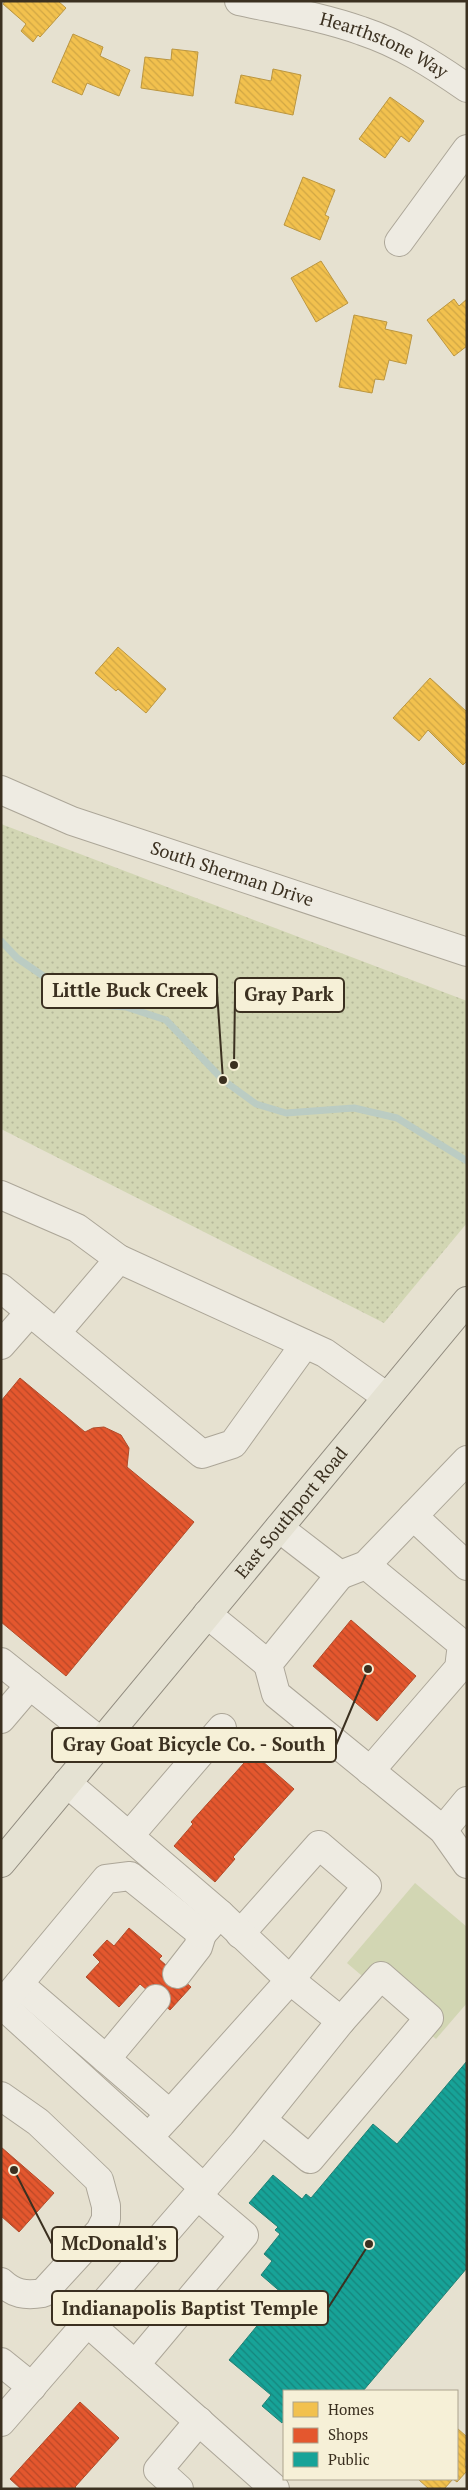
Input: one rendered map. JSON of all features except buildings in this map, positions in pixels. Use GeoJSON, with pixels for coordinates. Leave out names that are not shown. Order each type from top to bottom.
{"type":"FeatureCollection","features":[{"type":"Feature","properties":{"kind":"main road","name":"East Southport Road"},"geometry":{"type":"LineString","coordinates":[[1,1863],[467,1301]]}},
{"type":"Feature","properties":{"kind":"street","name":"Hearthstone Way"},"geometry":{"type":"LineString","coordinates":[[239,1],[320,18],[361,30],[412,52],[467,88]]}},
{"type":"Feature","properties":{"kind":"street"},"geometry":{"type":"LineString","coordinates":[[399,242],[467,149]]}},
{"type":"Feature","properties":{"kind":"street","name":"South Sherman Drive"},"geometry":{"type":"LineString","coordinates":[[1,790],[72,821],[467,952]]}},
{"type":"Feature","properties":{"kind":"street"},"geometry":{"type":"LineString","coordinates":[[1,1195],[78,1228],[119,1259],[325,1353],[387,1397]]}},
{"type":"Feature","properties":{"kind":"street"},"geometry":{"type":"LineString","coordinates":[[56,1333],[119,1259]]}},
{"type":"Feature","properties":{"kind":"street"},"geometry":{"type":"LineString","coordinates":[[1,1288],[202,1454],[233,1444],[305,1344]]}},
{"type":"Feature","properties":{"kind":"street"},"geometry":{"type":"LineString","coordinates":[[1,1345],[30,1312]]}},
{"type":"Feature","properties":{"kind":"street"},"geometry":{"type":"LineString","coordinates":[[268,1664],[340,1575],[366,1565],[412,1516],[464,1469]]}},
{"type":"Feature","properties":{"kind":"street"},"geometry":{"type":"LineString","coordinates":[[412,1516],[467,1566]]}},
{"type":"Feature","properties":{"kind":"street"},"geometry":{"type":"LineString","coordinates":[[279,1528],[340,1575]]}},
{"type":"Feature","properties":{"kind":"street"},"geometry":{"type":"LineString","coordinates":[[366,1565],[465,1644],[459,1668],[370,1771]]}},
{"type":"Feature","properties":{"kind":"street"},"geometry":{"type":"LineString","coordinates":[[207,1614],[268,1664],[276,1694],[442,1830],[467,1864]]}},
{"type":"Feature","properties":{"kind":"street"},"geometry":{"type":"LineString","coordinates":[[1,1662],[101,1742]]}},
{"type":"Feature","properties":{"kind":"street"},"geometry":{"type":"LineString","coordinates":[[1,1719],[30,1685]]}},
{"type":"Feature","properties":{"kind":"street"},"geometry":{"type":"LineString","coordinates":[[129,1836],[222,1728]]}},
{"type":"Feature","properties":{"kind":"street"},"geometry":{"type":"LineString","coordinates":[[67,1783],[220,1914],[290,1980],[341,2021]]}},
{"type":"Feature","properties":{"kind":"street"},"geometry":{"type":"LineString","coordinates":[[442,1830],[467,1801]]}},
{"type":"Feature","properties":{"kind":"street"},"geometry":{"type":"LineString","coordinates":[[148,2138],[290,1980],[367,1886],[319,1845],[240,1934]]}},
{"type":"Feature","properties":{"kind":"street"},"geometry":{"type":"LineString","coordinates":[[7,1997],[106,1879],[130,1876],[202,1934]]}},
{"type":"Feature","properties":{"kind":"street"},"geometry":{"type":"LineString","coordinates":[[177,1974],[198,1948],[202,1934],[220,1914]]}},
{"type":"Feature","properties":{"kind":"street"},"geometry":{"type":"LineString","coordinates":[[1,2422],[201,2192],[262,2120],[341,2021],[381,1976],[428,2018],[310,2159],[262,2120]]}},
{"type":"Feature","properties":{"kind":"street"},"geometry":{"type":"LineString","coordinates":[[7,1997],[106,2059],[170,2114]]}},
{"type":"Feature","properties":{"kind":"street"},"geometry":{"type":"LineString","coordinates":[[7,1997],[244,2235],[135,2365]]}},
{"type":"Feature","properties":{"kind":"street"},"geometry":{"type":"LineString","coordinates":[[106,2059],[156,1999]]}},
{"type":"Feature","properties":{"kind":"street"},"geometry":{"type":"LineString","coordinates":[[1,2096],[38,2122],[99,2180],[106,2206],[106,2219],[100,2230],[43,2293],[29,2295],[11,2291],[1,2282]]}},
{"type":"Feature","properties":{"kind":"street"},"geometry":{"type":"LineString","coordinates":[[88,2322],[276,2489]]}},
{"type":"Feature","properties":{"kind":"street"},"geometry":{"type":"LineString","coordinates":[[1,2362],[32,2387]]}},
{"type":"Feature","properties":{"kind":"street"},"geometry":{"type":"LineString","coordinates":[[179,2489],[158,2470],[200,2421]]}},
{"type":"Feature","properties":{"kind":"green space"},"geometry":{"type":"Polygon","coordinates":[[[1,824],[467,1001],[467,1223],[384,1323],[1,1129],[1,824]]]}},
{"type":"Feature","properties":{"kind":"green space"},"geometry":{"type":"Polygon","coordinates":[[[415,1883],[467,1927],[467,2003],[436,2039],[347,1963],[415,1883]]]}},
{"type":"Feature","properties":{"kind":"waterway"},"geometry":{"type":"LineString","coordinates":[[1,941],[17,958],[84,1004],[126,1007],[166,1020],[223,1080],[256,1104],[286,1113],[354,1108],[397,1118],[467,1161]]}},
{"type":"Feature","properties":{"kind":"place","name":"Gray Park"},"geometry":{"type":"Point","coordinates":[234,1065]}},
{"type":"Feature","properties":{"kind":"place","name":"Little Buck Creek"},"geometry":{"type":"Point","coordinates":[223,1080]}},
{"type":"Feature","properties":{"kind":"place","name":"Gray Goat Bicycle Co. - South"},"geometry":{"type":"Point","coordinates":[368,1669]}},
{"type":"Feature","properties":{"kind":"place","name":"McDonald's"},"geometry":{"type":"Point","coordinates":[14,2170]}},
{"type":"Feature","properties":{"kind":"place","name":"Indianapolis Baptist Temple"},"geometry":{"type":"Point","coordinates":[369,2244]}}]}
